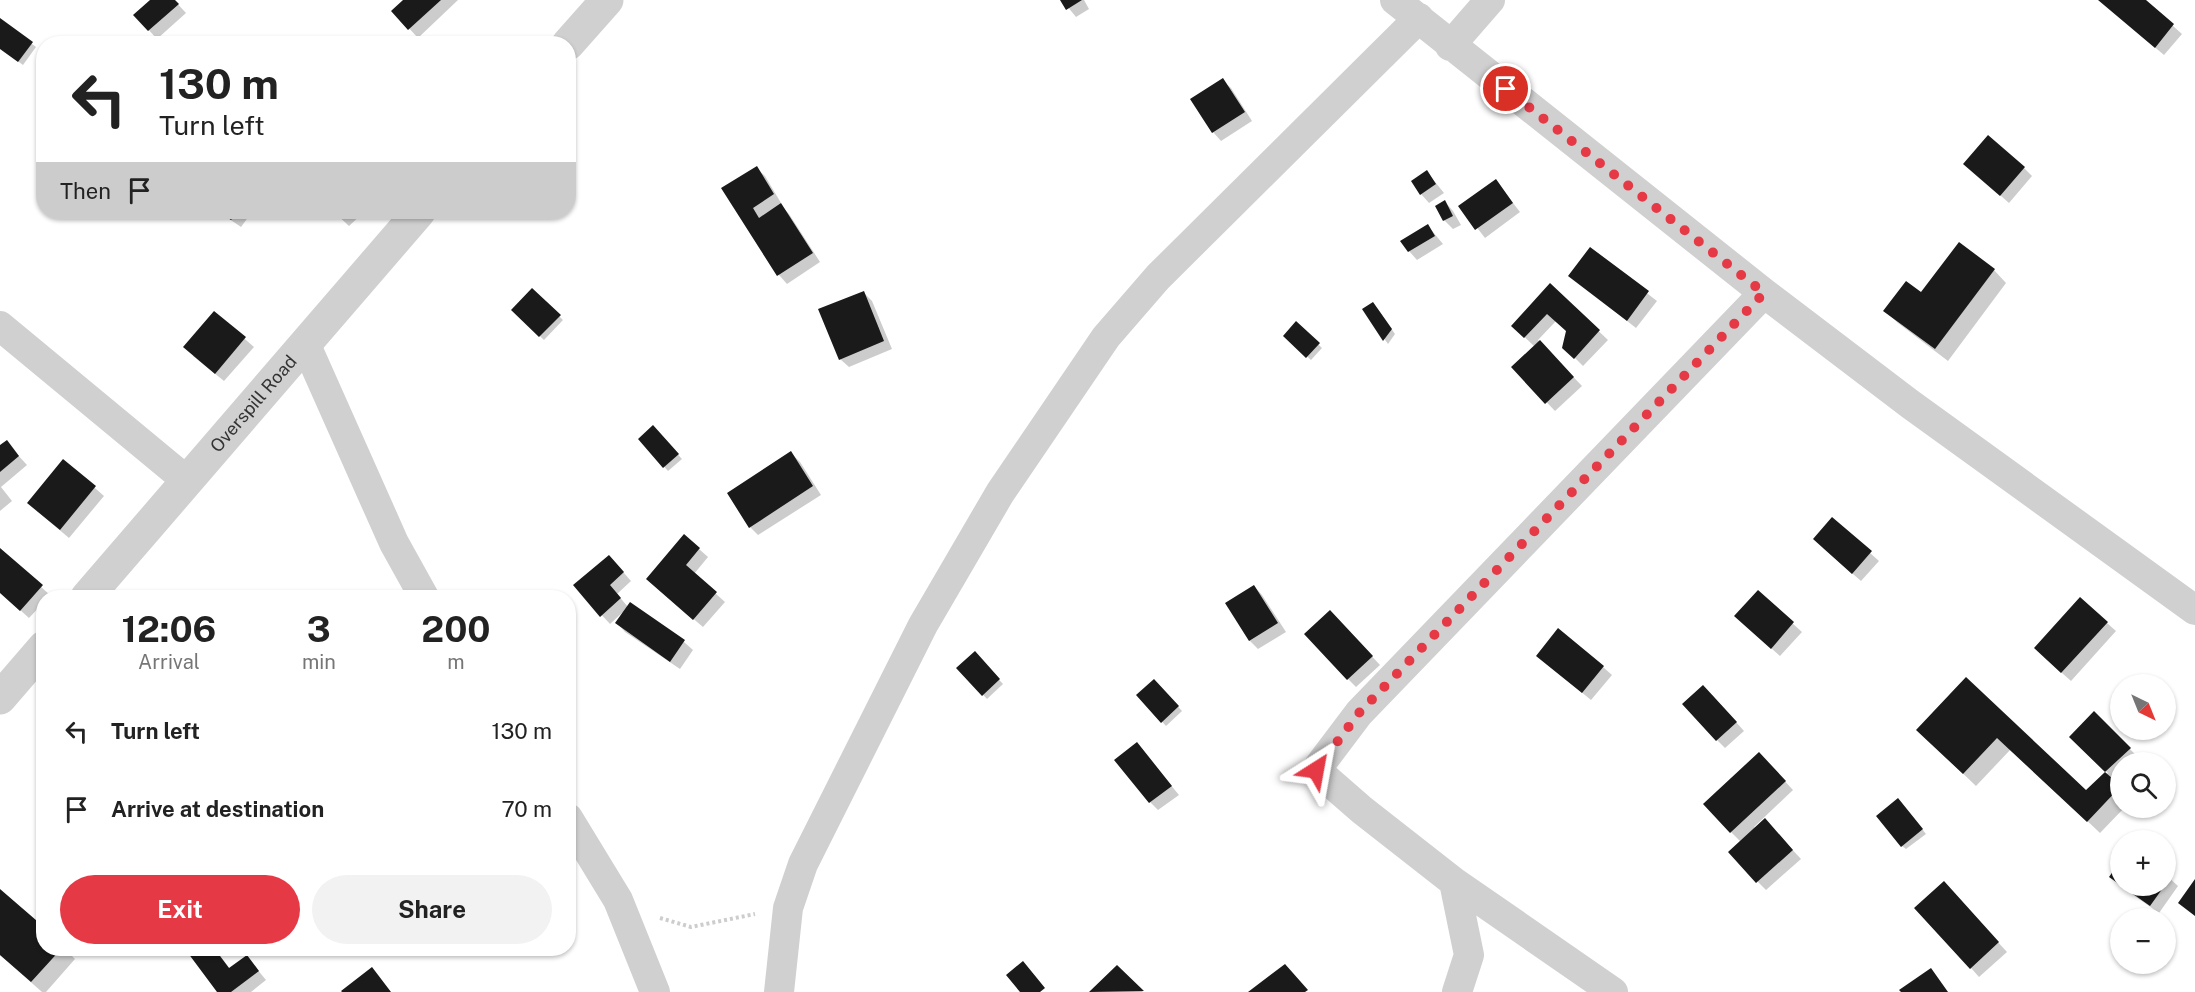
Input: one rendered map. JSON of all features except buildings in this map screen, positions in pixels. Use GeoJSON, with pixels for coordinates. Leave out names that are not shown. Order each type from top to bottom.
{"type":"FeatureCollection","features":[{"type":"Feature","properties":{"kind":"street"},"geometry":{"type":"LineString","coordinates":[[575,36],[607,0]]}},
{"type":"Feature","properties":{"kind":"street"},"geometry":{"type":"LineString","coordinates":[[1395,0],[1450,46],[1764,293],[1910,404],[2195,610]]}},
{"type":"Feature","properties":{"kind":"street"},"geometry":{"type":"LineString","coordinates":[[1450,46],[1490,0]]}},
{"type":"Feature","properties":{"kind":"street"},"geometry":{"type":"LineString","coordinates":[[779,992],[788,908],[803,864],[924,625],[1000,493],[1106,337],[1158,277],[1419,18]]}},
{"type":"Feature","properties":{"kind":"street","name":"Overspill Road"},"geometry":{"type":"LineString","coordinates":[[93,590],[413,219]]}},
{"type":"Feature","properties":{"kind":"street"},"geometry":{"type":"LineString","coordinates":[[1613,992],[1454,882],[1362,810],[1316,770],[1359,713],[1764,293]]}},
{"type":"Feature","properties":{"kind":"street"},"geometry":{"type":"LineString","coordinates":[[0,326],[186,480]]}},
{"type":"Feature","properties":{"kind":"street"},"geometry":{"type":"LineString","coordinates":[[305,343],[394,543],[420,590]]}},
{"type":"Feature","properties":{"kind":"street"},"geometry":{"type":"LineString","coordinates":[[0,698],[36,656]]}},
{"type":"Feature","properties":{"kind":"street"},"geometry":{"type":"LineString","coordinates":[[576,831],[618,900],[655,992]]}},
{"type":"Feature","properties":{"kind":"street"},"geometry":{"type":"LineString","coordinates":[[1454,882],[1469,955],[1457,992]]}},
{"type":"Feature","properties":{"kind":"path"},"geometry":{"type":"LineString","coordinates":[[618,900],[669,922],[691,927],[788,908]]}},
{"type":"Feature","properties":{"kind":"route"},"geometry":{"type":"LineString","coordinates":[[1316,770],[1359,713],[1764,293],[1506,89]]}}]}
